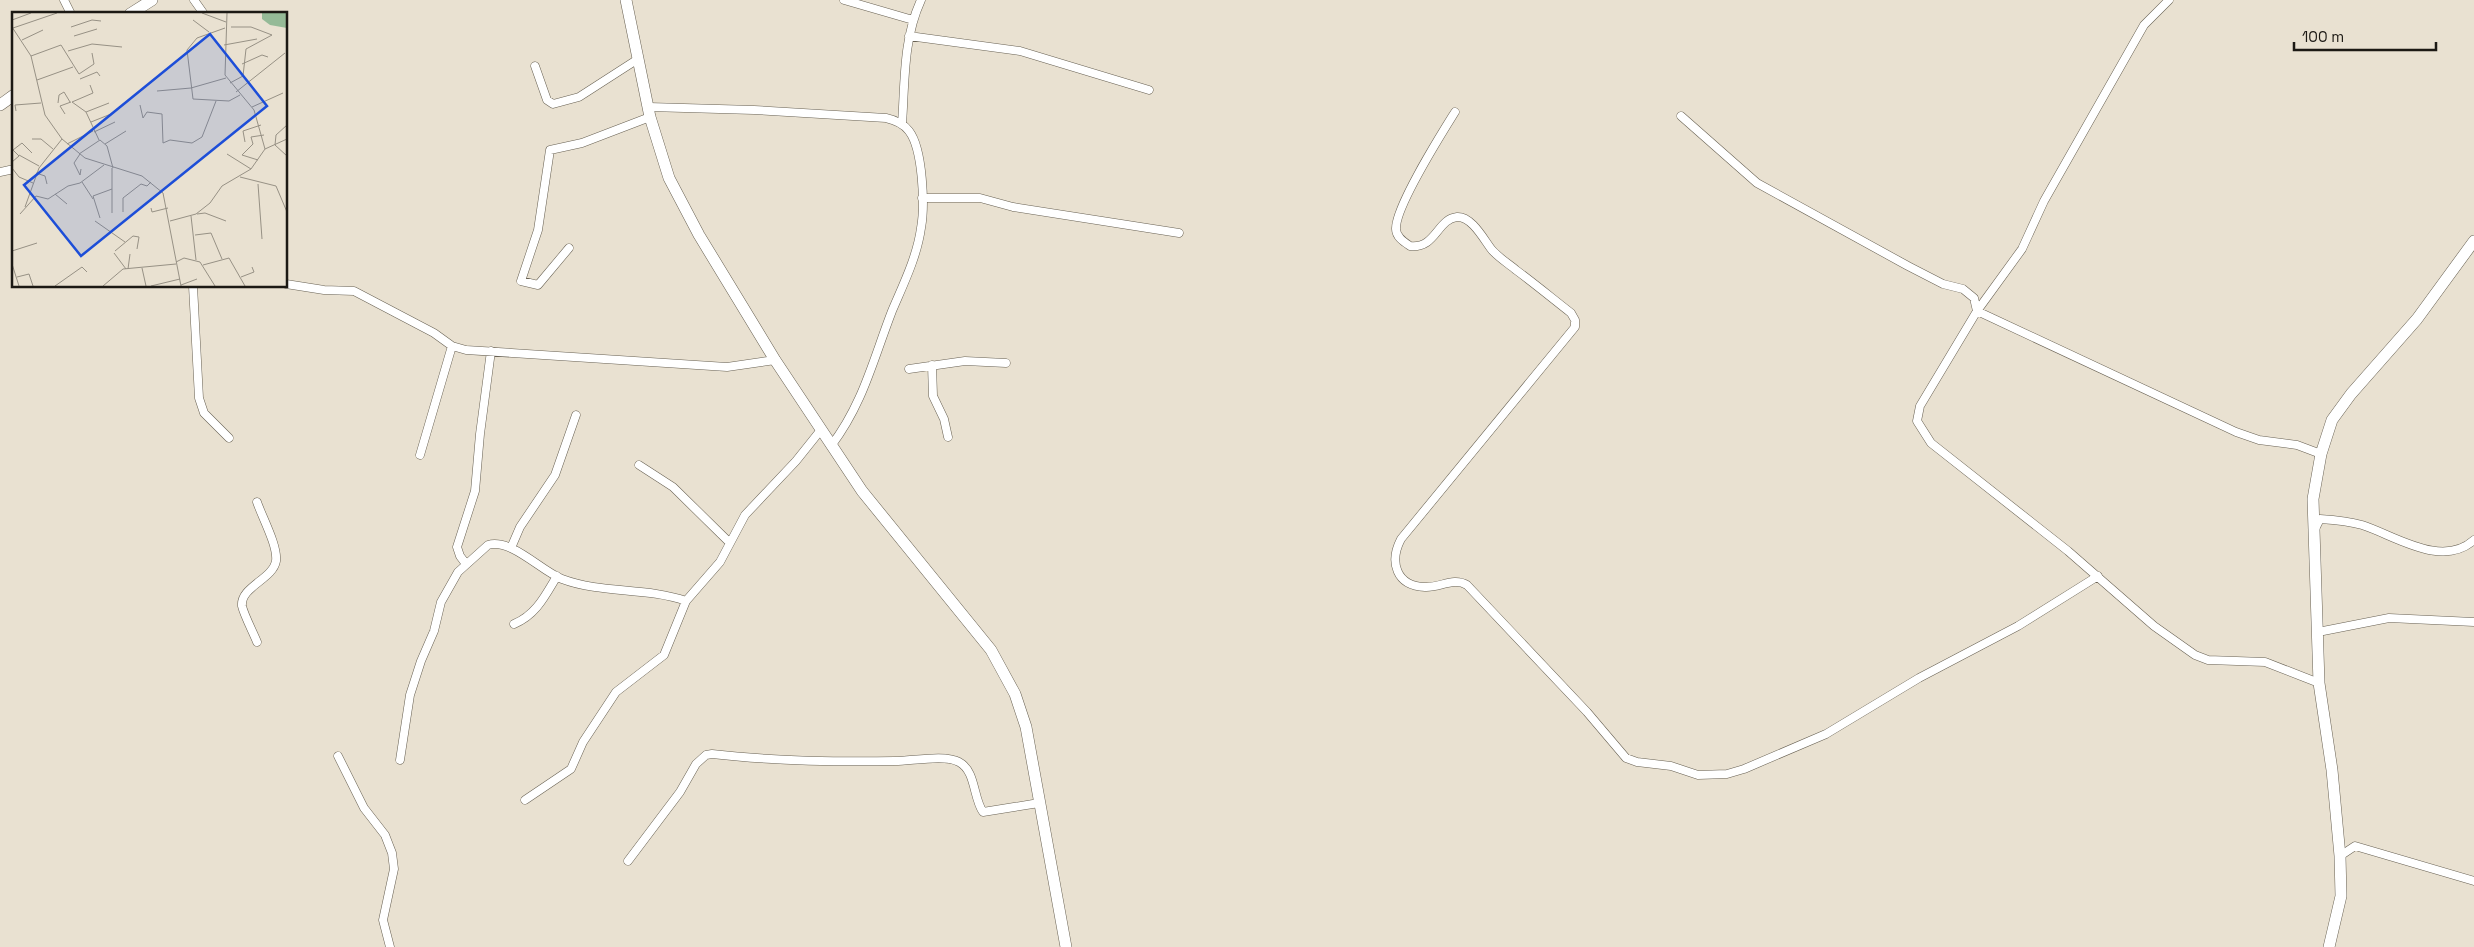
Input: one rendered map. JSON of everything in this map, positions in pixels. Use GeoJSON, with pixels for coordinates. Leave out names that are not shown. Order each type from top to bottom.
{"type":"FeatureCollection","features":[{"type":"Feature","properties":{"kind":"street"},"geometry":{"type":"LineString","coordinates":[[64,0],[69,12]]}},
{"type":"Feature","properties":{"kind":"street"},"geometry":{"type":"LineString","coordinates":[[133,12],[152,0]]}},
{"type":"Feature","properties":{"kind":"street"},"geometry":{"type":"LineString","coordinates":[[194,0],[203,12]]}},
{"type":"Feature","properties":{"kind":"street"},"geometry":{"type":"LineString","coordinates":[[626,0],[649,112],[669,178],[699,235],[774,360],[820,431],[862,491],[986,643],[1015,694],[1026,727],[1066,947]]}},
{"type":"Feature","properties":{"kind":"street"},"geometry":{"type":"LineString","coordinates":[[844,0],[913,20]]}},
{"type":"Feature","properties":{"kind":"street"},"geometry":{"type":"LineString","coordinates":[[902,124],[906,48],[913,20],[922,0]]}},
{"type":"Feature","properties":{"kind":"street"},"geometry":{"type":"LineString","coordinates":[[2169,0],[2144,25],[2044,201],[2022,249],[1977,311],[1920,406],[1917,421],[1931,443],[2098,576],[2154,626],[2195,655],[2208,660],[2265,662],[2320,683]]}},
{"type":"Feature","properties":{"kind":"street"},"geometry":{"type":"LineString","coordinates":[[909,36],[1020,51],[1149,90]]}},
{"type":"Feature","properties":{"kind":"street"},"geometry":{"type":"LineString","coordinates":[[536,66],[547,100],[553,104],[579,97],[638,59]]}},
{"type":"Feature","properties":{"kind":"street"},"geometry":{"type":"LineString","coordinates":[[0,105],[12,96]]}},
{"type":"Feature","properties":{"kind":"street"},"geometry":{"type":"LineString","coordinates":[[568,248],[538,285],[520,281],[538,230],[550,150],[582,143],[649,112],[754,110],[886,118],[902,124],[913,138],[918,158],[922,198],[921,228],[906,278],[864,390],[849,423],[831,446]]}},
{"type":"Feature","properties":{"kind":"street"},"geometry":{"type":"LineString","coordinates":[[1456,112],[1430,152],[1400,214],[1396,229],[1398,236],[1410,246],[1422,245],[1429,242],[1449,220],[1454,217],[1461,217],[1481,235],[1493,252],[1571,313],[1575,327],[1401,539],[1394,551],[1394,563],[1398,574],[1413,585],[1425,588],[1455,582],[1467,585],[1587,712],[1626,758],[1637,762],[1671,766],[1698,775],[1727,774],[1744,769],[1826,734],[1919,678],[2018,626],[2098,576]]}},
{"type":"Feature","properties":{"kind":"street"},"geometry":{"type":"LineString","coordinates":[[1681,116],[1757,183],[1908,266],[1944,284],[1963,289],[1974,298],[1977,311]]}},
{"type":"Feature","properties":{"kind":"street"},"geometry":{"type":"LineString","coordinates":[[922,198],[980,198],[1012,207],[1179,233]]}},
{"type":"Feature","properties":{"kind":"street"},"geometry":{"type":"LineString","coordinates":[[2329,947],[2341,896],[2340,856],[2320,683],[2313,533],[2313,499],[2321,454],[2332,420],[2351,394],[2417,318],[2474,241]]}},
{"type":"Feature","properties":{"kind":"street"},"geometry":{"type":"LineString","coordinates":[[288,284],[354,292],[434,332],[452,346],[466,350],[728,367],[774,360]]}},
{"type":"Feature","properties":{"kind":"street"},"geometry":{"type":"LineString","coordinates":[[193,288],[199,398],[204,413],[229,438]]}},
{"type":"Feature","properties":{"kind":"street"},"geometry":{"type":"LineString","coordinates":[[1977,311],[2236,432],[2259,440],[2297,444],[2321,454]]}},
{"type":"Feature","properties":{"kind":"street"},"geometry":{"type":"LineString","coordinates":[[420,454],[452,346]]}},
{"type":"Feature","properties":{"kind":"street"},"geometry":{"type":"LineString","coordinates":[[466,564],[457,548],[475,491],[480,434],[492,351]]}},
{"type":"Feature","properties":{"kind":"street"},"geometry":{"type":"LineString","coordinates":[[909,369],[965,361],[1006,363]]}},
{"type":"Feature","properties":{"kind":"street"},"geometry":{"type":"LineString","coordinates":[[932,365],[933,396],[944,419],[948,438]]}},
{"type":"Feature","properties":{"kind":"street"},"geometry":{"type":"LineString","coordinates":[[511,548],[520,528],[555,475],[576,415]]}},
{"type":"Feature","properties":{"kind":"street"},"geometry":{"type":"LineString","coordinates":[[525,800],[571,769],[584,742],[616,692],[655,664],[664,655],[686,601],[720,562],[745,515],[796,461],[820,431]]}},
{"type":"Feature","properties":{"kind":"street"},"geometry":{"type":"LineString","coordinates":[[640,465],[673,487],[730,543]]}},
{"type":"Feature","properties":{"kind":"street"},"geometry":{"type":"LineString","coordinates":[[256,642],[242,606],[244,596],[273,568],[276,561],[274,548],[257,502]]}},
{"type":"Feature","properties":{"kind":"street"},"geometry":{"type":"LineString","coordinates":[[2313,533],[2320,519],[2363,526],[2416,548],[2430,551],[2456,549],[2474,540]]}},
{"type":"Feature","properties":{"kind":"street"},"geometry":{"type":"LineString","coordinates":[[400,760],[410,695],[421,661],[434,631],[441,602],[458,572],[488,545],[493,543],[511,548],[557,576],[585,586],[661,593],[686,601]]}},
{"type":"Feature","properties":{"kind":"street"},"geometry":{"type":"LineString","coordinates":[[514,624],[526,619],[540,605],[557,576]]}},
{"type":"Feature","properties":{"kind":"street"},"geometry":{"type":"LineString","coordinates":[[2318,632],[2389,618],[2474,622]]}},
{"type":"Feature","properties":{"kind":"street"},"geometry":{"type":"LineString","coordinates":[[628,861],[680,792],[696,764],[706,755],[712,754],[768,759],[895,761],[949,759],[959,761],[968,770],[978,804],[983,812],[1039,803]]}},
{"type":"Feature","properties":{"kind":"street"},"geometry":{"type":"LineString","coordinates":[[338,756],[364,808],[385,835],[392,853],[394,869],[383,920],[390,947]]}},
{"type":"Feature","properties":{"kind":"street"},"geometry":{"type":"LineString","coordinates":[[2340,856],[2355,846],[2474,881]]}}]}
